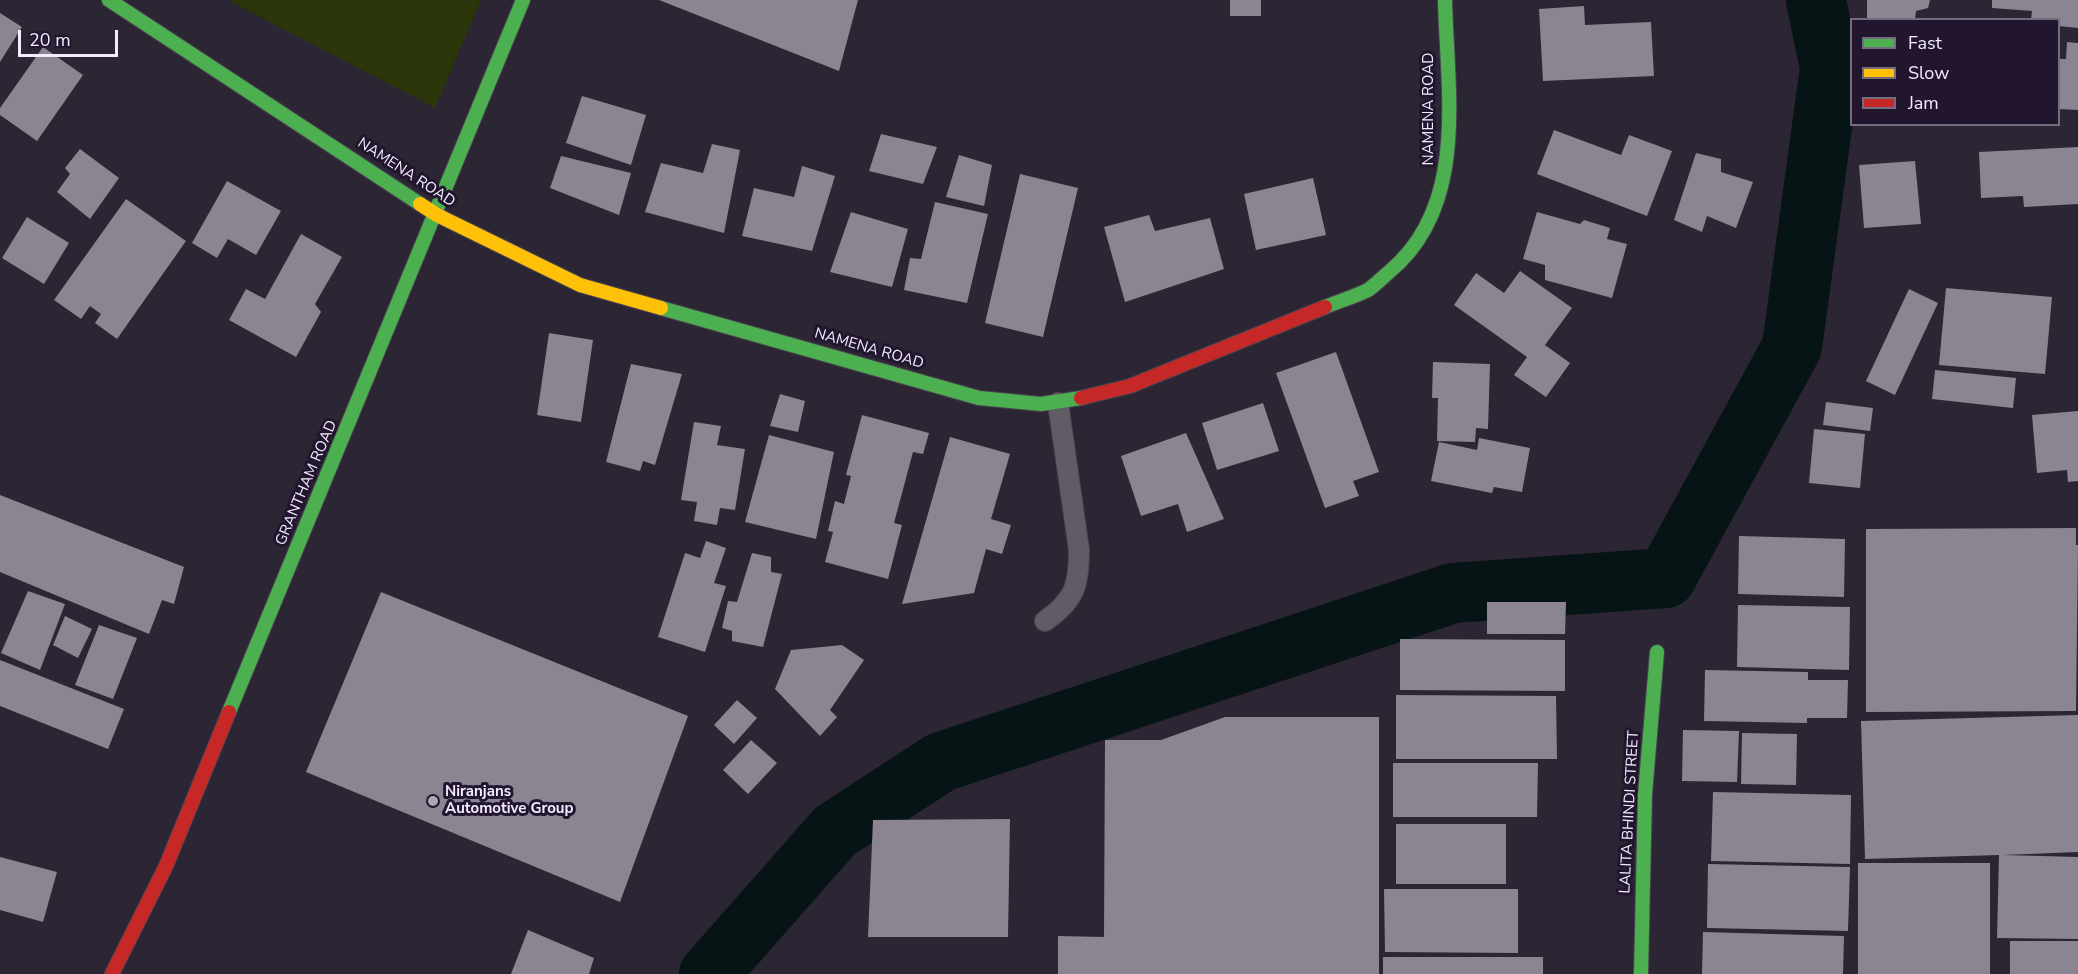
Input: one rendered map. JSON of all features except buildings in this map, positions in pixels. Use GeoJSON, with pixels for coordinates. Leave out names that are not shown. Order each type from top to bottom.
{"type":"FeatureCollection","features":[{"type":"Feature","properties":{"kind":"street","name":"NAMENA ROAD"},"geometry":{"type":"LineString","coordinates":[[109,0],[436,215],[580,285],[980,398],[1041,404],[1058,403],[1130,386],[1369,289],[1405,259],[1430,224],[1446,169],[1448,150],[1445,0]]}},
{"type":"Feature","properties":{"kind":"street","name":"GRANTHAM ROAD"},"geometry":{"type":"LineString","coordinates":[[111,974],[166,866],[523,0]]}},
{"type":"Feature","properties":{"kind":"street","name":"LALITA BHINDI STREET"},"geometry":{"type":"LineString","coordinates":[[1641,974],[1645,794],[1657,652]]}},
{"type":"Feature","properties":{"kind":"lane"},"geometry":{"type":"LineString","coordinates":[[1045,621],[1069,601],[1076,587],[1079,571],[1079,550],[1058,403]]}},
{"type":"Feature","properties":{"kind":"green space"},"geometry":{"type":"Polygon","coordinates":[[[228,0],[481,0],[435,108],[228,0]]]}},
{"type":"Feature","properties":{"kind":"waterway"},"geometry":{"type":"LineString","coordinates":[[709,974],[835,831],[941,762],[1453,593],[1666,578],[1792,347],[1830,68],[1816,0]]}},
{"type":"Feature","properties":{"kind":"traffic: fast"},"geometry":{"type":"LineString","coordinates":[[109,0],[420,204]]}},
{"type":"Feature","properties":{"kind":"traffic: fast"},"geometry":{"type":"LineString","coordinates":[[229,712],[523,0]]}},
{"type":"Feature","properties":{"kind":"traffic: fast"},"geometry":{"type":"LineString","coordinates":[[1325,307],[1368,290],[1376,284],[1414,245],[1432,215],[1442,181],[1448,146],[1445,0]]}},
{"type":"Feature","properties":{"kind":"traffic: fast"},"geometry":{"type":"LineString","coordinates":[[661,308],[979,398],[1041,404],[1081,398]]}},
{"type":"Feature","properties":{"kind":"traffic: fast"},"geometry":{"type":"LineString","coordinates":[[1641,974],[1645,794],[1657,652]]}},
{"type":"Feature","properties":{"kind":"traffic: slow"},"geometry":{"type":"LineString","coordinates":[[420,204],[437,215],[580,285],[661,308]]}},
{"type":"Feature","properties":{"kind":"traffic: jam"},"geometry":{"type":"LineString","coordinates":[[1081,398],[1130,386],[1325,307]]}},
{"type":"Feature","properties":{"kind":"traffic: jam"},"geometry":{"type":"LineString","coordinates":[[112,974],[166,866],[229,712]]}},
{"type":"Feature","properties":{"kind":"place","name":"Niranjans Automotive Group"},"geometry":{"type":"Point","coordinates":[433,801]}}]}
